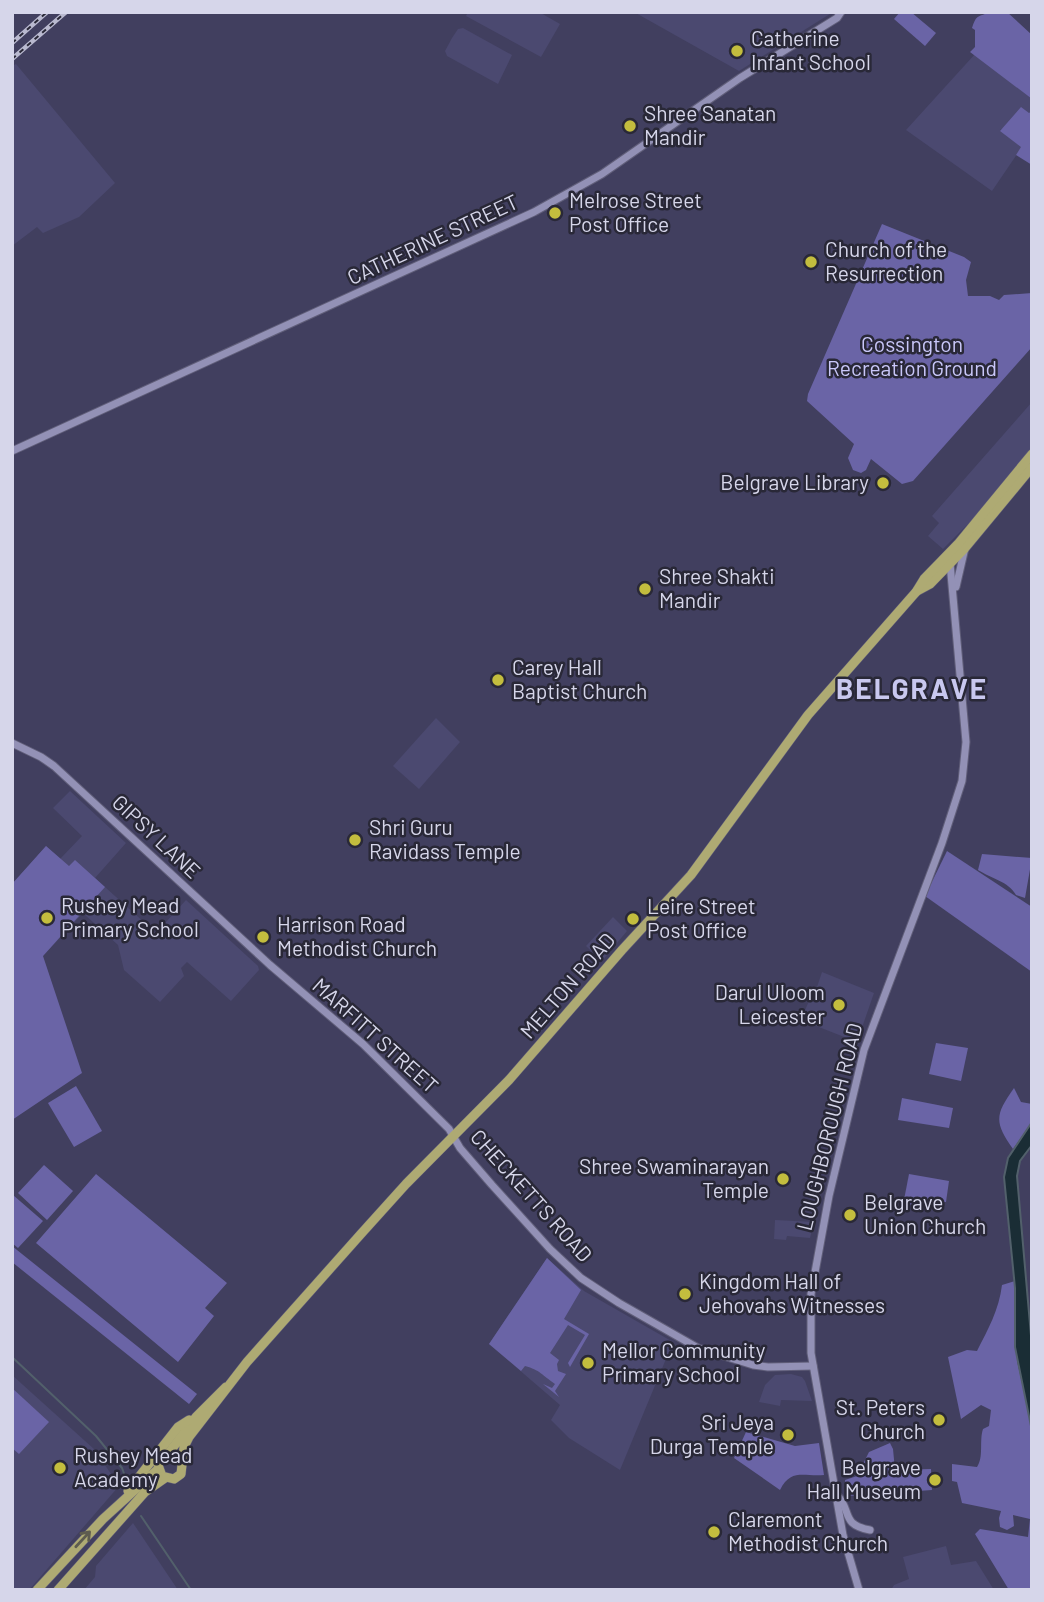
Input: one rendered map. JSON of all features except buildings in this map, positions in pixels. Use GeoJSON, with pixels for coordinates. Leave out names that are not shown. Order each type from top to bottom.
{"type":"FeatureCollection","features":[{"type":"Feature","properties":{"kind":"main road"},"geometry":{"type":"LineString","coordinates":[[947,561],[1032,454]]}},
{"type":"Feature","properties":{"kind":"main road"},"geometry":{"type":"LineString","coordinates":[[947,561],[965,548],[1032,467]]}},
{"type":"Feature","properties":{"kind":"main road","name":"MELTON ROAD"},"geometry":{"type":"LineString","coordinates":[[168,1454],[201,1411],[226,1387],[388,1203],[509,1080],[691,875],[808,715],[916,592],[924,579],[947,561]]}},
{"type":"Feature","properties":{"kind":"main road","name":"MELTON ROAD"},"geometry":{"type":"LineString","coordinates":[[182,1460],[189,1437],[226,1387]]}},
{"type":"Feature","properties":{"kind":"main road"},"geometry":{"type":"LineString","coordinates":[[123,1499],[137,1477],[178,1427],[201,1411]]}},
{"type":"Feature","properties":{"kind":"main road"},"geometry":{"type":"LineString","coordinates":[[37,1590],[51,1573],[123,1499],[158,1469],[161,1458],[168,1454],[176,1455],[182,1460],[181,1474],[174,1479],[165,1478],[145,1492],[60,1587],[51,1573]]}},
{"type":"Feature","properties":{"kind":"main road"},"geometry":{"type":"LineString","coordinates":[[158,1469],[165,1478]]}},
{"type":"Feature","properties":{"kind":"street","name":"CATHERINE STREET"},"geometry":{"type":"LineString","coordinates":[[12,451],[534,212],[634,153],[740,78],[836,18],[841,12]]}},
{"type":"Feature","properties":{"kind":"street","name":"LOUGHBOROUGH ROAD"},"geometry":{"type":"LineString","coordinates":[[954,598],[965,548]]}},
{"type":"Feature","properties":{"kind":"street","name":"LOUGHBOROUGH ROAD"},"geometry":{"type":"LineString","coordinates":[[859,1590],[843,1535],[813,1366],[811,1298],[817,1257],[864,1050],[943,843],[962,781],[966,742],[954,598],[947,561]]}},
{"type":"Feature","properties":{"kind":"street","name":"GIPSY LANE"},"geometry":{"type":"LineString","coordinates":[[12,743],[54,766],[270,965]]}},
{"type":"Feature","properties":{"kind":"street","name":"MARFITT STREET"},"geometry":{"type":"LineString","coordinates":[[270,965],[363,1044],[454,1136]]}},
{"type":"Feature","properties":{"kind":"street","name":"CHECKETTS ROAD"},"geometry":{"type":"LineString","coordinates":[[454,1136],[465,1153],[550,1249],[581,1278],[619,1303],[698,1348],[733,1360],[768,1367],[813,1366]]}},
{"type":"Feature","properties":{"kind":"street"},"geometry":{"type":"LineString","coordinates":[[835,1494],[842,1500],[850,1522],[870,1530]]}},
{"type":"Feature","properties":{"kind":"shaded area"},"geometry":{"type":"Polygon","coordinates":[[[468,12],[539,12],[560,24],[541,57],[466,16],[468,12]]]}},
{"type":"Feature","properties":{"kind":"shaded area","name":"Catherine Infant School"},"geometry":{"type":"Polygon","coordinates":[[[634,12],[833,12],[739,71],[634,12]]]}},
{"type":"Feature","properties":{"kind":"shaded area"},"geometry":{"type":"Polygon","coordinates":[[[463,28],[512,55],[498,84],[447,56],[445,51],[452,38],[458,29],[463,28]]]}},
{"type":"Feature","properties":{"kind":"shaded area"},"geometry":{"type":"Polygon","coordinates":[[[975,54],[1032,99],[1030,114],[1000,130],[1022,147],[992,191],[906,130],[975,54]]]}},
{"type":"Feature","properties":{"kind":"shaded area"},"geometry":{"type":"Polygon","coordinates":[[[16,64],[115,183],[79,217],[43,233],[37,227],[12,246],[12,66],[16,64]]]}},
{"type":"Feature","properties":{"kind":"shaded area"},"geometry":{"type":"Polygon","coordinates":[[[1032,402],[1032,450],[975,517],[943,549],[928,536],[939,523],[932,516],[1032,402]]]}},
{"type":"Feature","properties":{"kind":"shaded area"},"geometry":{"type":"Polygon","coordinates":[[[436,718],[460,742],[419,789],[393,766],[436,718]]]}},
{"type":"Feature","properties":{"kind":"shaded area","name":"Rushey Mead Primary School"},"geometry":{"type":"Polygon","coordinates":[[[70,791],[126,843],[95,878],[156,933],[186,900],[258,966],[259,970],[231,1001],[187,962],[181,968],[184,976],[160,1002],[124,970],[118,945],[83,913],[43,956],[12,884],[46,846],[60,859],[82,836],[53,808],[70,791]]]}},
{"type":"Feature","properties":{"kind":"shaded area"},"geometry":{"type":"Polygon","coordinates":[[[613,917],[627,931],[602,961],[586,946],[613,917]]]}},
{"type":"Feature","properties":{"kind":"shaded area","name":"Darul Uloom Leicester"},"geometry":{"type":"Polygon","coordinates":[[[822,972],[874,993],[857,1042],[801,1020],[811,996],[814,996],[822,972]]]}},
{"type":"Feature","properties":{"kind":"shaded area"},"geometry":{"type":"Polygon","coordinates":[[[775,1220],[814,1222],[810,1238],[787,1236],[786,1240],[774,1239],[775,1220]]]}},
{"type":"Feature","properties":{"kind":"shaded area","name":"Mellor Community Primary School"},"geometry":{"type":"Polygon","coordinates":[[[547,1258],[584,1291],[673,1342],[620,1470],[569,1438],[551,1420],[560,1405],[489,1344],[547,1258]]]}},
{"type":"Feature","properties":{"kind":"shaded area"},"geometry":{"type":"Polygon","coordinates":[[[791,1374],[802,1377],[812,1401],[781,1400],[780,1406],[759,1402],[765,1385],[775,1375],[791,1374]]]}},
{"type":"Feature","properties":{"kind":"shaded area","name":"Rushey Mead Academy"},"geometry":{"type":"Polygon","coordinates":[[[12,1375],[95,1450],[119,1486],[29,1590],[12,1590],[12,1375]]]}},
{"type":"Feature","properties":{"kind":"shaded area"},"geometry":{"type":"Polygon","coordinates":[[[133,1523],[178,1590],[84,1590],[95,1577],[96,1566],[133,1523]]]}},
{"type":"Feature","properties":{"kind":"shaded area"},"geometry":{"type":"Polygon","coordinates":[[[946,1546],[951,1565],[976,1561],[994,1590],[891,1590],[894,1585],[909,1579],[903,1557],[946,1546]]]}},
{"type":"Feature","properties":{"kind":"green space"},"geometry":{"type":"Polygon","coordinates":[[[900,12],[911,12],[936,33],[925,46],[894,19],[900,12]]]}},
{"type":"Feature","properties":{"kind":"green space"},"geometry":{"type":"Polygon","coordinates":[[[989,12],[1007,12],[1032,35],[1032,99],[970,52],[975,47],[975,30],[972,28],[975,20],[989,12]]]}},
{"type":"Feature","properties":{"kind":"green space"},"geometry":{"type":"Polygon","coordinates":[[[1021,107],[1029,113],[1032,111],[1032,165],[1016,155],[1021,147],[1000,131],[1021,107]]]}},
{"type":"Feature","properties":{"kind":"green space","name":"Cossington Recreation Ground"},"geometry":{"type":"Polygon","coordinates":[[[882,224],[971,262],[966,280],[968,296],[990,296],[999,300],[1004,295],[1032,293],[1032,347],[913,481],[902,484],[871,459],[866,470],[861,473],[853,470],[848,458],[854,444],[807,401],[882,224]]]}},
{"type":"Feature","properties":{"kind":"green space"},"geometry":{"type":"Polygon","coordinates":[[[46,846],[69,866],[75,860],[105,887],[43,956],[82,1073],[12,1120],[12,884],[46,846]]]}},
{"type":"Feature","properties":{"kind":"green space"},"geometry":{"type":"Polygon","coordinates":[[[947,851],[1032,907],[1032,972],[925,896],[947,851]]]}},
{"type":"Feature","properties":{"kind":"green space"},"geometry":{"type":"Polygon","coordinates":[[[982,854],[1032,858],[1025,898],[1016,895],[1004,883],[978,870],[982,854]]]}},
{"type":"Feature","properties":{"kind":"green space"},"geometry":{"type":"Polygon","coordinates":[[[936,1043],[968,1048],[961,1081],[929,1074],[936,1043]]]}},
{"type":"Feature","properties":{"kind":"green space"},"geometry":{"type":"Polygon","coordinates":[[[76,1086],[102,1131],[74,1147],[48,1103],[76,1086]]]}},
{"type":"Feature","properties":{"kind":"green space"},"geometry":{"type":"Polygon","coordinates":[[[1014,1088],[1021,1102],[1032,1104],[1032,1122],[1013,1149],[1002,1132],[999,1118],[1003,1105],[1014,1088]]]}},
{"type":"Feature","properties":{"kind":"green space"},"geometry":{"type":"Polygon","coordinates":[[[902,1098],[953,1108],[949,1128],[898,1120],[902,1098]]]}},
{"type":"Feature","properties":{"kind":"green space"},"geometry":{"type":"Polygon","coordinates":[[[44,1165],[73,1191],[47,1220],[18,1193],[44,1165]]]}},
{"type":"Feature","properties":{"kind":"green space"},"geometry":{"type":"Polygon","coordinates":[[[96,1174],[227,1283],[205,1308],[214,1316],[178,1362],[36,1243],[96,1174]]]}},
{"type":"Feature","properties":{"kind":"green space"},"geometry":{"type":"Polygon","coordinates":[[[909,1174],[949,1181],[946,1202],[903,1205],[909,1174]]]}},
{"type":"Feature","properties":{"kind":"green space"},"geometry":{"type":"Polygon","coordinates":[[[13,1195],[43,1221],[18,1248],[12,1243],[13,1195]]]}},
{"type":"Feature","properties":{"kind":"green space"},"geometry":{"type":"Polygon","coordinates":[[[12,1246],[197,1394],[189,1404],[12,1262],[12,1246]]]}},
{"type":"Feature","properties":{"kind":"green space"},"geometry":{"type":"Polygon","coordinates":[[[547,1258],[581,1290],[564,1319],[589,1334],[570,1367],[568,1363],[585,1335],[568,1325],[550,1353],[559,1360],[558,1371],[566,1374],[555,1391],[559,1397],[543,1384],[552,1388],[555,1384],[541,1373],[525,1366],[521,1371],[489,1344],[547,1258]]]}},
{"type":"Feature","properties":{"kind":"green space"},"geometry":{"type":"Polygon","coordinates":[[[1015,1281],[1017,1361],[1032,1428],[1032,1590],[1009,1590],[975,1534],[980,1529],[1028,1537],[1030,1519],[1013,1515],[1014,1526],[1007,1530],[1000,1527],[1001,1511],[962,1503],[957,1482],[952,1481],[952,1464],[977,1467],[983,1429],[989,1426],[991,1410],[981,1405],[961,1419],[948,1357],[967,1350],[977,1351],[996,1311],[1002,1285],[1015,1281]]]}},
{"type":"Feature","properties":{"kind":"green space"},"geometry":{"type":"Polygon","coordinates":[[[12,1388],[49,1422],[19,1454],[12,1448],[12,1388]]]}},
{"type":"Feature","properties":{"kind":"green space"},"geometry":{"type":"Polygon","coordinates":[[[746,1432],[795,1446],[819,1443],[824,1475],[793,1476],[780,1490],[734,1458],[746,1432]]]}},
{"type":"Feature","properties":{"kind":"green space"},"geometry":{"type":"Polygon","coordinates":[[[890,1443],[895,1470],[931,1469],[932,1490],[847,1496],[845,1480],[857,1476],[869,1452],[890,1443]]]}},
{"type":"Feature","properties":{"kind":"water"},"geometry":{"type":"Polygon","coordinates":[[[1032,1122],[1032,1145],[1020,1161],[1017,1176],[1032,1347],[1032,1431],[1015,1347],[1015,1288],[1004,1177],[1008,1158],[1032,1122]]]}},
{"type":"Feature","properties":{"kind":"waterway"},"geometry":{"type":"LineString","coordinates":[[12,1357],[96,1436],[122,1468],[126,1479]]}},
{"type":"Feature","properties":{"kind":"waterway"},"geometry":{"type":"LineString","coordinates":[[141,1516],[191,1590]]}},
{"type":"Feature","properties":{"kind":"railway"},"geometry":{"type":"LineString","coordinates":[[12,43],[47,12]]}},
{"type":"Feature","properties":{"kind":"railway"},"geometry":{"type":"LineString","coordinates":[[12,59],[66,12]]}},
{"type":"Feature","properties":{"kind":"place","name":"Catherine Infant School"},"geometry":{"type":"Point","coordinates":[737,51]}},
{"type":"Feature","properties":{"kind":"place","name":"Shree Sanatan Mandir"},"geometry":{"type":"Point","coordinates":[630,126]}},
{"type":"Feature","properties":{"kind":"place","name":"Melrose Street Post Office"},"geometry":{"type":"Point","coordinates":[555,213]}},
{"type":"Feature","properties":{"kind":"place","name":"Church of the Resurrection"},"geometry":{"type":"Point","coordinates":[811,262]}},
{"type":"Feature","properties":{"kind":"place","name":"Belgrave Library"},"geometry":{"type":"Point","coordinates":[883,483]}},
{"type":"Feature","properties":{"kind":"place","name":"Shree Shakti Mandir"},"geometry":{"type":"Point","coordinates":[645,589]}},
{"type":"Feature","properties":{"kind":"place","name":"Carey Hall Baptist Church"},"geometry":{"type":"Point","coordinates":[498,680]}},
{"type":"Feature","properties":{"kind":"place","name":"Shri Guru Ravidass Temple"},"geometry":{"type":"Point","coordinates":[355,840]}},
{"type":"Feature","properties":{"kind":"place","name":"Rushey Mead Primary School"},"geometry":{"type":"Point","coordinates":[47,918]}},
{"type":"Feature","properties":{"kind":"place","name":"Leire Street Post Office"},"geometry":{"type":"Point","coordinates":[633,919]}},
{"type":"Feature","properties":{"kind":"place","name":"Harrison Road Methodist Church"},"geometry":{"type":"Point","coordinates":[263,937]}},
{"type":"Feature","properties":{"kind":"place","name":"Darul Uloom Leicester"},"geometry":{"type":"Point","coordinates":[839,1005]}},
{"type":"Feature","properties":{"kind":"place","name":"Shree Swaminarayan Temple"},"geometry":{"type":"Point","coordinates":[783,1179]}},
{"type":"Feature","properties":{"kind":"place","name":"Belgrave Union Church"},"geometry":{"type":"Point","coordinates":[850,1215]}},
{"type":"Feature","properties":{"kind":"place","name":"Kingdom Hall of Jehovahs Witnesses"},"geometry":{"type":"Point","coordinates":[685,1294]}},
{"type":"Feature","properties":{"kind":"place","name":"Mellor Community Primary School"},"geometry":{"type":"Point","coordinates":[588,1363]}},
{"type":"Feature","properties":{"kind":"place","name":"St. Peters Church"},"geometry":{"type":"Point","coordinates":[939,1420]}},
{"type":"Feature","properties":{"kind":"place","name":"Sri Jeya Durga Temple"},"geometry":{"type":"Point","coordinates":[788,1435]}},
{"type":"Feature","properties":{"kind":"place","name":"Rushey Mead Academy"},"geometry":{"type":"Point","coordinates":[60,1468]}},
{"type":"Feature","properties":{"kind":"place","name":"Belgrave Hall Museum"},"geometry":{"type":"Point","coordinates":[935,1480]}},
{"type":"Feature","properties":{"kind":"place","name":"Claremont Methodist Church"},"geometry":{"type":"Point","coordinates":[714,1532]}},
{"type":"Feature","properties":{"kind":"district","name":"BELGRAVE"},"geometry":{"type":"Point","coordinates":[912,689]}}]}
